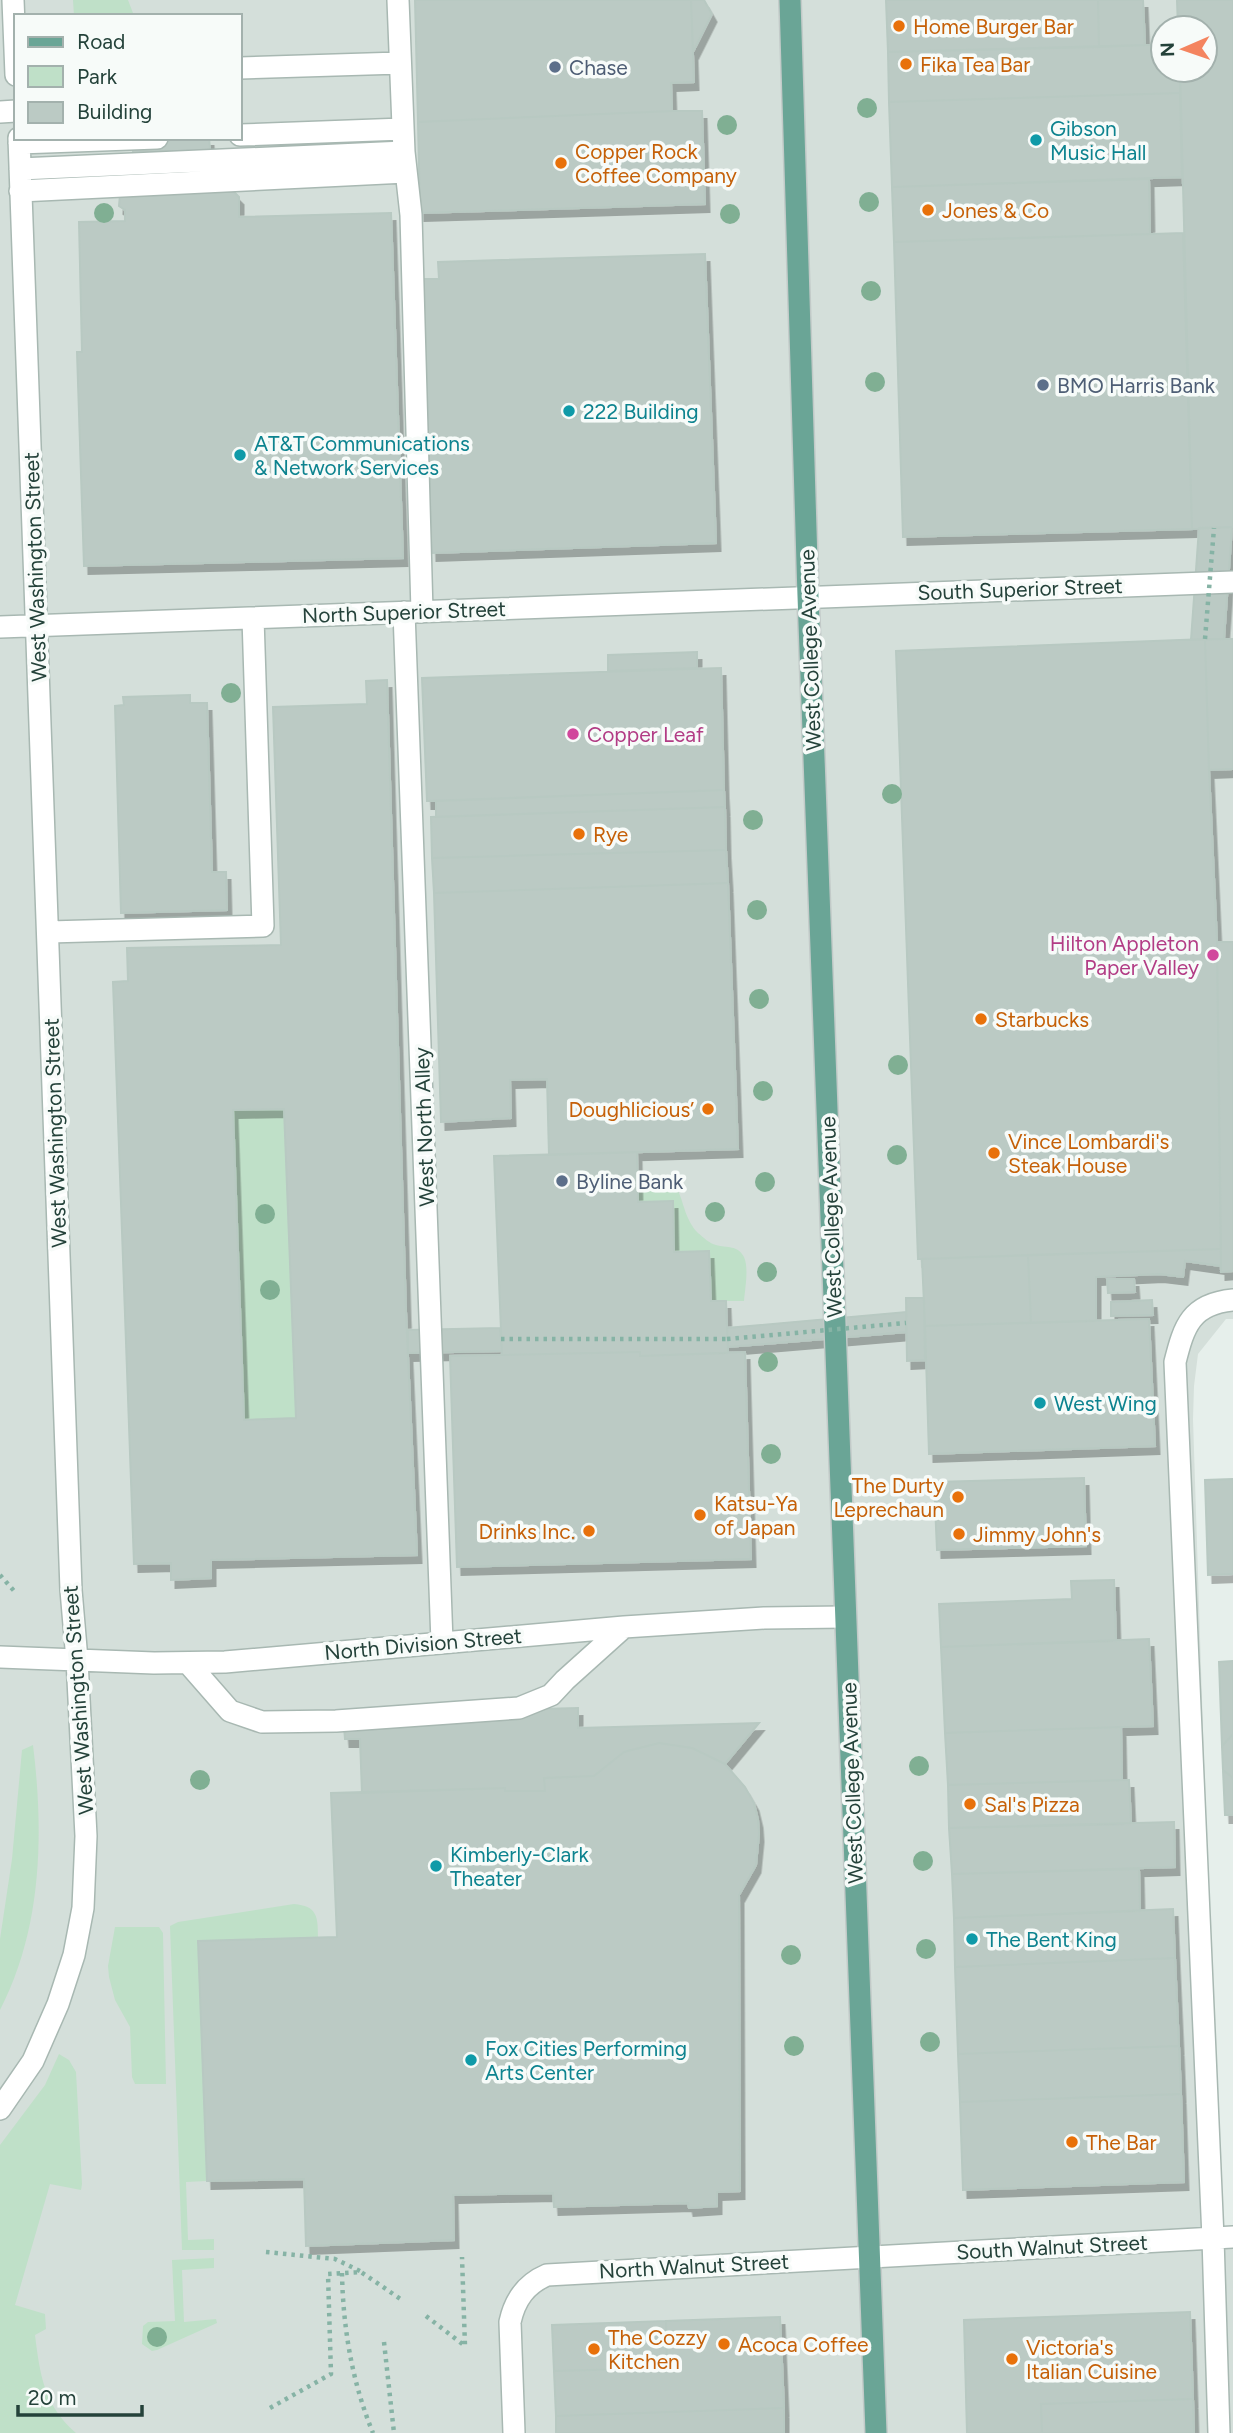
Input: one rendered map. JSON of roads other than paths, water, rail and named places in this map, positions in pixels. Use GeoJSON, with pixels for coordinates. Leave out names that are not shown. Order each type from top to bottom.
{"type":"FeatureCollection","features":[{"type":"Feature","properties":{"kind":"main road","name":"West College Avenue"},"geometry":{"type":"LineString","coordinates":[[790,0],[808,596],[876,2433]]}},
{"type":"Feature","properties":{"kind":"street"},"geometry":{"type":"LineString","coordinates":[[13,0],[14,24]]}},
{"type":"Feature","properties":{"kind":"street","name":"West North Alley"},"geometry":{"type":"LineString","coordinates":[[398,0],[403,129],[411,215],[413,612],[442,1642]]}},
{"type":"Feature","properties":{"kind":"street"},"geometry":{"type":"LineString","coordinates":[[242,68],[400,63]]}},
{"type":"Feature","properties":{"kind":"street"},"geometry":{"type":"LineString","coordinates":[[242,135],[403,129]]}},
{"type":"Feature","properties":{"kind":"street"},"geometry":{"type":"LineString","coordinates":[[19,141],[65,140]]}},
{"type":"Feature","properties":{"kind":"street","name":"West Washington Street"},"geometry":{"type":"LineString","coordinates":[[0,2109],[33,2061],[58,2004],[74,1955],[83,1908],[86,1836],[71,1590],[19,141]]}},
{"type":"Feature","properties":{"kind":"street"},"geometry":{"type":"LineString","coordinates":[[20,169],[405,162]]}},
{"type":"Feature","properties":{"kind":"street"},"geometry":{"type":"LineString","coordinates":[[20,191],[405,162]]}},
{"type":"Feature","properties":{"kind":"street","name":"South Superior Street"},"geometry":{"type":"LineString","coordinates":[[808,596],[1233,582]]}},
{"type":"Feature","properties":{"kind":"street","name":"North Superior Street"},"geometry":{"type":"LineString","coordinates":[[0,627],[808,596]]}},
{"type":"Feature","properties":{"kind":"street"},"geometry":{"type":"LineString","coordinates":[[49,932],[263,926],[253,618]]}},
{"type":"Feature","properties":{"kind":"street"},"geometry":{"type":"LineString","coordinates":[[1219,2433],[1223,2237],[1175,1362],[1181,1338],[1190,1319],[1207,1307],[1233,1300]]}},
{"type":"Feature","properties":{"kind":"street","name":"North Division Street"},"geometry":{"type":"LineString","coordinates":[[0,1657],[188,1662],[279,1658],[624,1627],[764,1618],[845,1617]]}},
{"type":"Feature","properties":{"kind":"street"},"geometry":{"type":"LineString","coordinates":[[188,1662],[230,1712],[262,1722],[336,1721],[519,1708],[551,1695],[565,1679],[624,1627]]}},
{"type":"Feature","properties":{"kind":"street","name":"South Walnut Street"},"geometry":{"type":"LineString","coordinates":[[871,2259],[1223,2237]]}},
{"type":"Feature","properties":{"kind":"street","name":"North Walnut Street"},"geometry":{"type":"LineString","coordinates":[[514,2433],[510,2322],[513,2308],[522,2291],[537,2279],[559,2272],[871,2259]]}},
{"type":"Feature","properties":{"kind":"place","name":"Home Burger Bar"},"geometry":{"type":"Point","coordinates":[899,26]}},
{"type":"Feature","properties":{"kind":"place","name":"Fika Tea Bar"},"geometry":{"type":"Point","coordinates":[906,64]}},
{"type":"Feature","properties":{"kind":"place","name":"Chase"},"geometry":{"type":"Point","coordinates":[555,67]}},
{"type":"Feature","properties":{"kind":"place","name":"Gibson Music Hall"},"geometry":{"type":"Point","coordinates":[1036,140]}},
{"type":"Feature","properties":{"kind":"place","name":"Copper Rock Coffee Company"},"geometry":{"type":"Point","coordinates":[561,163]}},
{"type":"Feature","properties":{"kind":"place","name":"Jones & Co"},"geometry":{"type":"Point","coordinates":[928,210]}},
{"type":"Feature","properties":{"kind":"place","name":"BMO Harris Bank"},"geometry":{"type":"Point","coordinates":[1043,385]}},
{"type":"Feature","properties":{"kind":"place","name":"222 Building"},"geometry":{"type":"Point","coordinates":[569,411]}},
{"type":"Feature","properties":{"kind":"place","name":"AT&T Communications & Network Services"},"geometry":{"type":"Point","coordinates":[240,455]}},
{"type":"Feature","properties":{"kind":"place","name":"Copper Leaf"},"geometry":{"type":"Point","coordinates":[573,734]}},
{"type":"Feature","properties":{"kind":"place","name":"Rye"},"geometry":{"type":"Point","coordinates":[579,834]}},
{"type":"Feature","properties":{"kind":"place","name":"Hilton Appleton Paper Valley"},"geometry":{"type":"Point","coordinates":[1213,955]}},
{"type":"Feature","properties":{"kind":"place","name":"Starbucks"},"geometry":{"type":"Point","coordinates":[981,1019]}},
{"type":"Feature","properties":{"kind":"place","name":"Doughlicious’"},"geometry":{"type":"Point","coordinates":[708,1109]}},
{"type":"Feature","properties":{"kind":"place","name":"Vince Lombardi's Steak House"},"geometry":{"type":"Point","coordinates":[994,1153]}},
{"type":"Feature","properties":{"kind":"place","name":"Byline Bank"},"geometry":{"type":"Point","coordinates":[562,1181]}},
{"type":"Feature","properties":{"kind":"place","name":"West Wing"},"geometry":{"type":"Point","coordinates":[1040,1403]}},
{"type":"Feature","properties":{"kind":"place","name":"The Durty Leprechaun"},"geometry":{"type":"Point","coordinates":[958,1497]}},
{"type":"Feature","properties":{"kind":"place","name":"Katsu-Ya of Japan"},"geometry":{"type":"Point","coordinates":[700,1515]}},
{"type":"Feature","properties":{"kind":"place","name":"Drinks Inc."},"geometry":{"type":"Point","coordinates":[589,1531]}},
{"type":"Feature","properties":{"kind":"place","name":"Jimmy John's"},"geometry":{"type":"Point","coordinates":[959,1534]}},
{"type":"Feature","properties":{"kind":"place","name":"Sal's Pizza"},"geometry":{"type":"Point","coordinates":[970,1804]}},
{"type":"Feature","properties":{"kind":"place","name":"Kimberly-Clark Theater"},"geometry":{"type":"Point","coordinates":[436,1866]}},
{"type":"Feature","properties":{"kind":"place","name":"The Bent King"},"geometry":{"type":"Point","coordinates":[972,1939]}},
{"type":"Feature","properties":{"kind":"place","name":"Fox Cities Performing Arts Center"},"geometry":{"type":"Point","coordinates":[471,2060]}},
{"type":"Feature","properties":{"kind":"place","name":"The Bar"},"geometry":{"type":"Point","coordinates":[1072,2142]}},
{"type":"Feature","properties":{"kind":"place","name":"Acoca Coffee"},"geometry":{"type":"Point","coordinates":[724,2344]}},
{"type":"Feature","properties":{"kind":"place","name":"The Cozzy Kitchen"},"geometry":{"type":"Point","coordinates":[594,2349]}},
{"type":"Feature","properties":{"kind":"place","name":"Victoria's Italian Cuisine"},"geometry":{"type":"Point","coordinates":[1012,2359]}}]}
